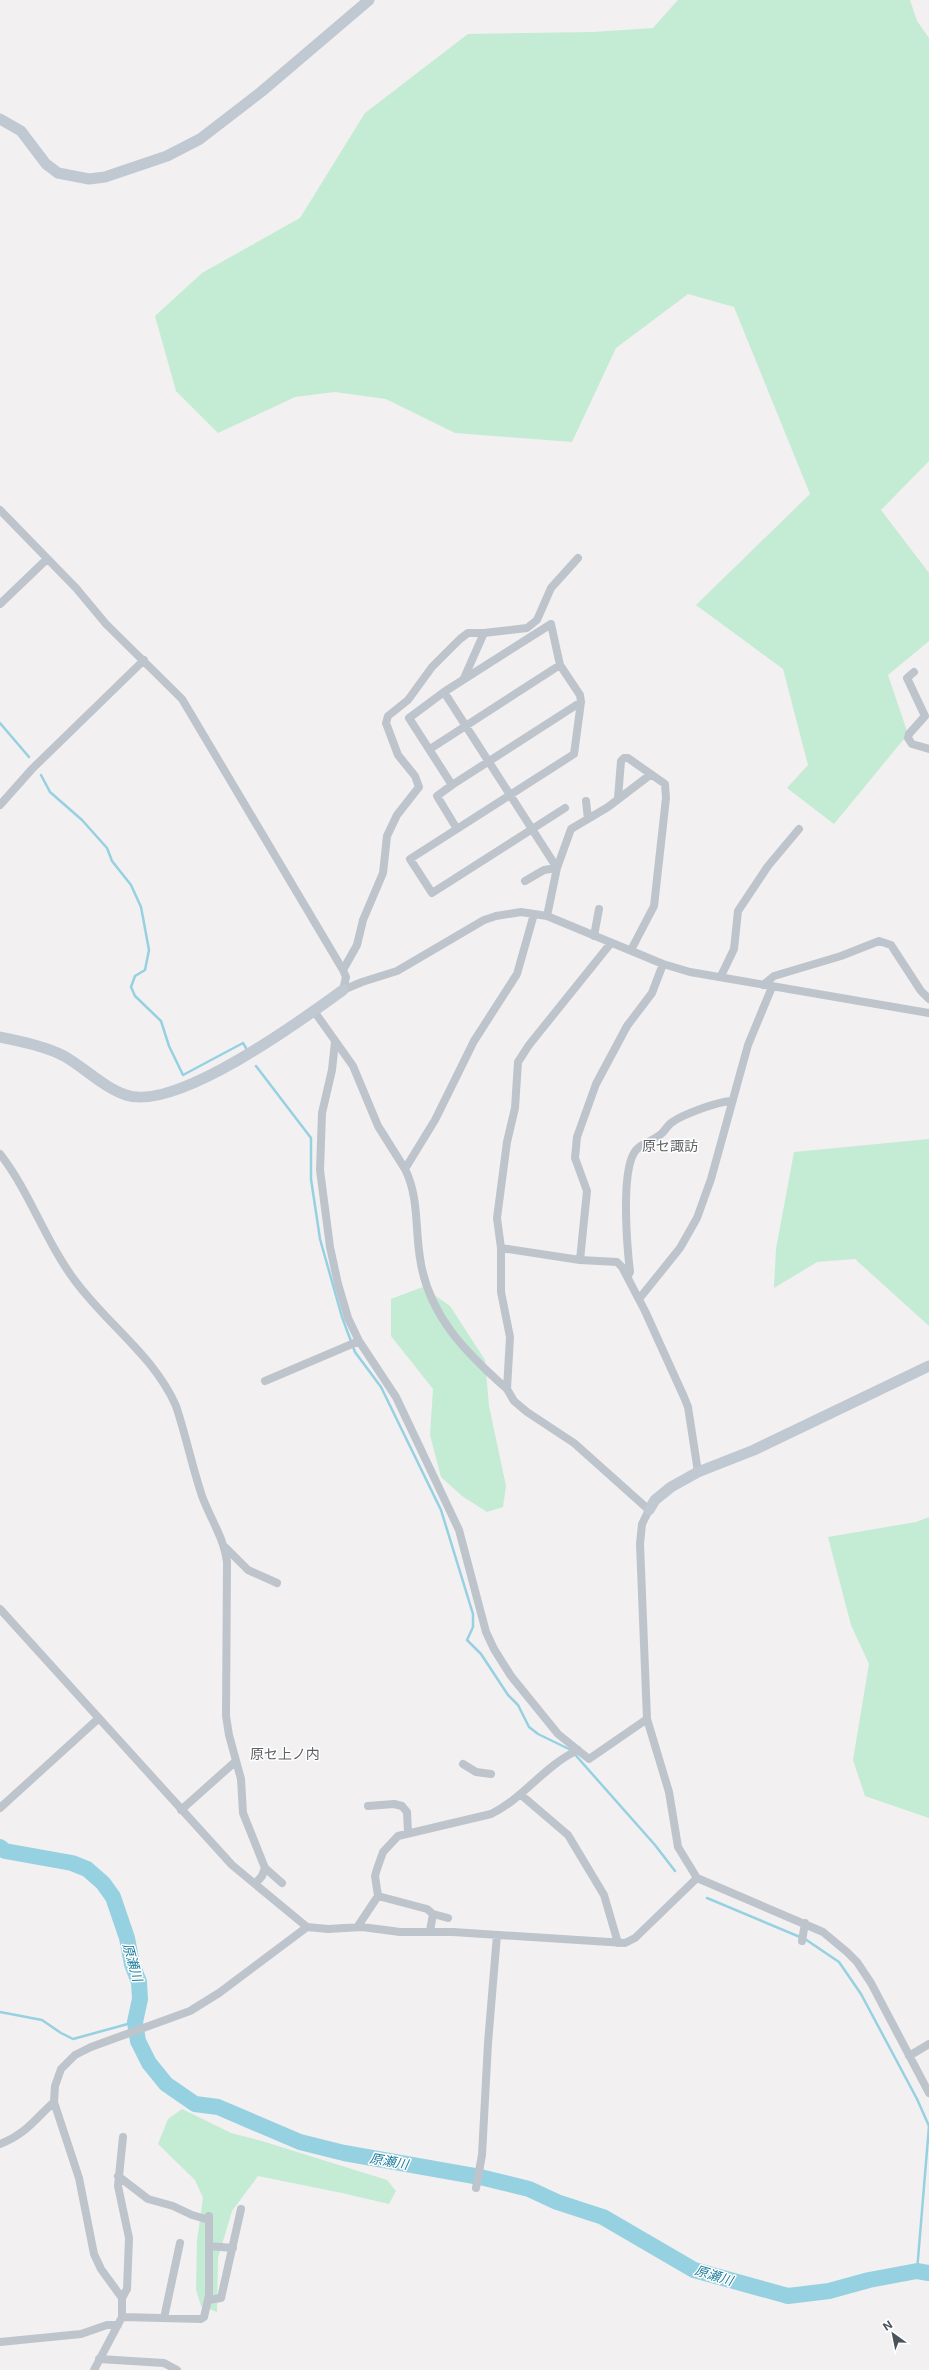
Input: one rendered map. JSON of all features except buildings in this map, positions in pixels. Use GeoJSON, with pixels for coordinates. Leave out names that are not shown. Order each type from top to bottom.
{"type":"FeatureCollection","features":[{"type":"Feature","properties":{"kind":"street"},"geometry":{"type":"LineString","coordinates":[[0,119],[21,131],[46,164],[58,173],[89,179],[118,172],[167,156],[200,139],[261,92],[369,0]]}},
{"type":"Feature","properties":{"kind":"street"},"geometry":{"type":"LineString","coordinates":[[0,510],[76,588],[106,624],[144,660],[182,700],[343,970],[346,977],[344,990]]}},
{"type":"Feature","properties":{"kind":"street"},"geometry":{"type":"LineString","coordinates":[[343,970],[357,945],[363,920],[382,873],[386,836],[397,815],[419,787],[415,776],[398,755],[386,723],[388,716],[408,700],[432,667],[468,633],[484,633],[491,630],[514,631],[527,628],[537,620],[551,588],[578,558]]}},
{"type":"Feature","properties":{"kind":"street"},"geometry":{"type":"LineString","coordinates":[[0,604],[47,559]]}},
{"type":"Feature","properties":{"kind":"street"},"geometry":{"type":"LineString","coordinates":[[452,785],[409,718],[444,692],[551,624],[560,665],[580,696],[581,702],[574,754],[410,859],[432,893],[565,808]]}},
{"type":"Feature","properties":{"kind":"street"},"geometry":{"type":"LineString","coordinates":[[464,679],[484,633]]}},
{"type":"Feature","properties":{"kind":"street"},"geometry":{"type":"LineString","coordinates":[[0,805],[32,769],[144,660]]}},
{"type":"Feature","properties":{"kind":"street"},"geometry":{"type":"LineString","coordinates":[[430,749],[560,665]]}},
{"type":"Feature","properties":{"kind":"street"},"geometry":{"type":"LineString","coordinates":[[914,672],[907,678],[925,716],[909,734],[908,738],[912,744],[929,750]]}},
{"type":"Feature","properties":{"kind":"street"},"geometry":{"type":"LineString","coordinates":[[444,692],[557,868]]}},
{"type":"Feature","properties":{"kind":"street"},"geometry":{"type":"LineString","coordinates":[[457,829],[436,796],[581,702]]}},
{"type":"Feature","properties":{"kind":"street"},"geometry":{"type":"LineString","coordinates":[[618,798],[621,761],[624,758],[628,758],[665,784],[666,798],[654,906],[631,950]]}},
{"type":"Feature","properties":{"kind":"street"},"geometry":{"type":"LineString","coordinates":[[546,916],[557,868],[571,829],[588,819],[650,774]]}},
{"type":"Feature","properties":{"kind":"street"},"geometry":{"type":"LineString","coordinates":[[586,802],[588,819]]}},
{"type":"Feature","properties":{"kind":"street"},"geometry":{"type":"LineString","coordinates":[[721,976],[734,949],[738,911],[768,866],[799,829]]}},
{"type":"Feature","properties":{"kind":"street"},"geometry":{"type":"LineString","coordinates":[[525,881],[544,870],[557,868]]}},
{"type":"Feature","properties":{"kind":"street"},"geometry":{"type":"LineString","coordinates":[[594,936],[600,909]]}},
{"type":"Feature","properties":{"kind":"street"},"geometry":{"type":"LineString","coordinates":[[0,1038],[34,1045],[64,1056],[123,1094],[139,1098],[153,1097],[170,1092],[237,1060],[344,990],[362,982],[396,971],[484,920],[496,916],[521,912],[546,916],[663,964],[690,972],[721,976],[772,987],[929,1013]]}},
{"type":"Feature","properties":{"kind":"street"},"geometry":{"type":"LineString","coordinates":[[405,1169],[435,1120],[474,1041],[517,974],[534,914]]}},
{"type":"Feature","properties":{"kind":"street"},"geometry":{"type":"LineString","coordinates":[[763,985],[774,976],[841,956],[879,941],[891,945],[921,991],[929,999]]}},
{"type":"Feature","properties":{"kind":"street"},"geometry":{"type":"LineString","coordinates":[[507,1389],[510,1337],[501,1292],[501,1248],[497,1212],[507,1142],[515,1108],[518,1062],[528,1045],[611,942]]}},
{"type":"Feature","properties":{"kind":"street"},"geometry":{"type":"LineString","coordinates":[[580,1260],[587,1191],[575,1158],[577,1137],[596,1084],[626,1026],[652,993],[663,964]]}},
{"type":"Feature","properties":{"kind":"street"},"geometry":{"type":"LineString","coordinates":[[639,1299],[680,1248],[697,1218],[711,1179],[731,1101],[748,1045],[772,987]]}},
{"type":"Feature","properties":{"kind":"street"},"geometry":{"type":"LineString","coordinates":[[314,1011],[335,1042],[344,1051],[353,1066],[378,1126],[412,1183],[420,1258],[430,1300],[459,1343],[507,1389],[514,1401],[527,1412],[574,1443],[649,1510]]}},
{"type":"Feature","properties":{"kind":"street"},"geometry":{"type":"LineString","coordinates":[[335,1042],[332,1070],[322,1112],[319,1138],[320,1170],[330,1247],[338,1284],[354,1344],[396,1397],[459,1530],[486,1632],[494,1650],[511,1676],[558,1734],[589,1758],[647,1719]]}},
{"type":"Feature","properties":{"kind":"street"},"geometry":{"type":"LineString","coordinates":[[628,1276],[630,1272],[628,1251],[627,1184],[629,1165],[634,1152],[642,1144],[656,1138],[671,1123],[718,1102],[731,1101]]}},
{"type":"Feature","properties":{"kind":"street"},"geometry":{"type":"LineString","coordinates":[[0,1154],[34,1210],[48,1239],[75,1281],[120,1328],[170,1392],[182,1424],[190,1458],[203,1497],[225,1548],[227,1562],[226,1716],[241,1779],[243,1813],[265,1868],[282,1883]]}},
{"type":"Feature","properties":{"kind":"street"},"geometry":{"type":"LineString","coordinates":[[501,1248],[580,1260],[617,1262],[628,1276],[688,1407],[698,1472]]}},
{"type":"Feature","properties":{"kind":"street"},"geometry":{"type":"LineString","coordinates":[[265,1381],[354,1344]]}},
{"type":"Feature","properties":{"kind":"street"},"geometry":{"type":"LineString","coordinates":[[929,1366],[754,1450],[698,1472],[671,1487],[655,1500],[649,1510],[642,1524],[640,1544],[647,1719],[669,1792],[678,1848],[697,1878],[805,1927],[823,1932],[857,1962],[929,2093]]}},
{"type":"Feature","properties":{"kind":"street"},"geometry":{"type":"LineString","coordinates":[[225,1548],[248,1570],[277,1583]]}},
{"type":"Feature","properties":{"kind":"street"},"geometry":{"type":"LineString","coordinates":[[0,1610],[232,1865],[307,1927],[328,1929],[358,1926],[400,1932],[430,1931],[625,1943],[635,1938],[697,1878]]}},
{"type":"Feature","properties":{"kind":"street"},"geometry":{"type":"LineString","coordinates":[[0,1808],[99,1718]]}},
{"type":"Feature","properties":{"kind":"street"},"geometry":{"type":"LineString","coordinates":[[358,1926],[378,1896],[375,1876],[383,1852],[398,1836],[408,1832],[491,1814],[503,1808],[561,1758],[578,1750]]}},
{"type":"Feature","properties":{"kind":"street"},"geometry":{"type":"LineString","coordinates":[[181,1810],[236,1761]]}},
{"type":"Feature","properties":{"kind":"street"},"geometry":{"type":"LineString","coordinates":[[463,1764],[476,1772],[491,1774]]}},
{"type":"Feature","properties":{"kind":"street"},"geometry":{"type":"LineString","coordinates":[[520,1794],[568,1835],[604,1895],[618,1943]]}},
{"type":"Feature","properties":{"kind":"street"},"geometry":{"type":"LineString","coordinates":[[368,1806],[394,1804],[402,1806],[407,1812],[408,1832]]}},
{"type":"Feature","properties":{"kind":"street"},"geometry":{"type":"LineString","coordinates":[[255,1884],[262,1876],[265,1868]]}},
{"type":"Feature","properties":{"kind":"street"},"geometry":{"type":"LineString","coordinates":[[378,1896],[427,1909],[433,1914],[448,1918]]}},
{"type":"Feature","properties":{"kind":"street"},"geometry":{"type":"LineString","coordinates":[[430,1931],[433,1914]]}},
{"type":"Feature","properties":{"kind":"street"},"geometry":{"type":"LineString","coordinates":[[122,2298],[102,2269],[94,2254],[80,2178],[54,2102],[55,2086],[66,2063],[75,2055],[118,2037],[190,2011],[219,1993],[307,1927]]}},
{"type":"Feature","properties":{"kind":"street"},"geometry":{"type":"LineString","coordinates":[[802,1940],[805,1927]]}},
{"type":"Feature","properties":{"kind":"street"},"geometry":{"type":"LineString","coordinates":[[476,2188],[482,2157],[488,2043],[497,1935]]}},
{"type":"Feature","properties":{"kind":"street"},"geometry":{"type":"LineString","coordinates":[[909,2056],[929,2044]]}},
{"type":"Feature","properties":{"kind":"street"},"geometry":{"type":"LineString","coordinates":[[0,2144],[16,2137],[30,2127],[54,2102]]}},
{"type":"Feature","properties":{"kind":"street"},"geometry":{"type":"LineString","coordinates":[[94,2370],[122,2317],[122,2298],[127,2289],[129,2238],[118,2176],[123,2138]]}},
{"type":"Feature","properties":{"kind":"street"},"geometry":{"type":"LineString","coordinates":[[118,2176],[148,2199],[173,2206],[192,2215],[209,2218],[208,2300],[204,2317],[201,2319],[122,2317]]}},
{"type":"Feature","properties":{"kind":"street"},"geometry":{"type":"LineString","coordinates":[[208,2300],[221,2298],[241,2209]]}},
{"type":"Feature","properties":{"kind":"street"},"geometry":{"type":"LineString","coordinates":[[164,2318],[180,2243]]}},
{"type":"Feature","properties":{"kind":"street"},"geometry":{"type":"LineString","coordinates":[[209,2246],[233,2248]]}},
{"type":"Feature","properties":{"kind":"street"},"geometry":{"type":"LineString","coordinates":[[0,2342],[81,2334],[107,2325],[118,2325]]}},
{"type":"Feature","properties":{"kind":"street"},"geometry":{"type":"LineString","coordinates":[[99,2359],[164,2363],[177,2370]]}},
{"type":"Feature","properties":{"kind":"green space"},"geometry":{"type":"Polygon","coordinates":[[[678,0],[910,0],[917,21],[929,38],[929,461],[881,510],[929,573],[929,641],[888,675],[908,734],[834,824],[787,788],[808,765],[783,669],[696,605],[810,494],[734,307],[688,294],[616,348],[572,442],[455,433],[386,399],[335,392],[295,397],[218,433],[176,391],[155,316],[202,273],[300,218],[365,113],[468,34],[593,32],[653,28],[678,0]]]}},
{"type":"Feature","properties":{"kind":"green space"},"geometry":{"type":"Polygon","coordinates":[[[929,1139],[929,1326],[855,1259],[817,1262],[774,1288],[776,1249],[794,1152],[929,1139]]]}},
{"type":"Feature","properties":{"kind":"green space"},"geometry":{"type":"Polygon","coordinates":[[[423,1287],[450,1306],[485,1360],[489,1406],[506,1486],[503,1507],[487,1512],[462,1496],[441,1477],[430,1435],[433,1389],[391,1336],[391,1299],[423,1287]]]}},
{"type":"Feature","properties":{"kind":"green space"},"geometry":{"type":"Polygon","coordinates":[[[929,1517],[929,1818],[865,1796],[853,1760],[869,1664],[851,1625],[828,1537],[916,1522],[929,1517]]]}},
{"type":"Feature","properties":{"kind":"green space"},"geometry":{"type":"Polygon","coordinates":[[[182,2109],[231,2133],[387,2180],[396,2191],[389,2204],[258,2176],[232,2211],[218,2258],[217,2312],[201,2306],[196,2290],[197,2241],[203,2198],[195,2180],[158,2144],[168,2119],[182,2109]]]}},
{"type":"Feature","properties":{"kind":"waterway"},"geometry":{"type":"LineString","coordinates":[[0,723],[29,757]]}},
{"type":"Feature","properties":{"kind":"waterway"},"geometry":{"type":"LineString","coordinates":[[41,775],[50,792],[82,820],[107,848],[112,861],[131,885],[141,907],[149,950],[145,970],[135,976],[131,987],[135,996],[161,1021],[169,1046],[183,1075],[243,1043],[246,1048]]}},
{"type":"Feature","properties":{"kind":"waterway"},"geometry":{"type":"LineString","coordinates":[[256,1066],[311,1138],[311,1179],[320,1239],[342,1317],[355,1352],[381,1387],[441,1510],[473,1614],[473,1627],[467,1640],[481,1654],[508,1695],[518,1705],[529,1727],[538,1734],[571,1750],[655,1845],[675,1871]]}},
{"type":"Feature","properties":{"kind":"waterway","name":"原瀬川"},"geometry":{"type":"LineString","coordinates":[[0,1847],[5,1851],[72,1863],[87,1869],[103,1883],[113,1897],[127,1938],[132,1964],[139,1982],[140,1999],[135,2022],[138,2041],[149,2063],[166,2084],[195,2104],[218,2107],[300,2142],[344,2153],[480,2177],[529,2189],[557,2202],[603,2217],[694,2270],[788,2296],[829,2291],[869,2280],[917,2271],[929,2273]]}},
{"type":"Feature","properties":{"kind":"waterway"},"geometry":{"type":"LineString","coordinates":[[707,1898],[800,1937]]}},
{"type":"Feature","properties":{"kind":"waterway"},"geometry":{"type":"LineString","coordinates":[[805,1939],[839,1962],[861,1994],[917,2099],[929,2126],[917,2271]]}},
{"type":"Feature","properties":{"kind":"waterway"},"geometry":{"type":"LineString","coordinates":[[0,2012],[42,2020],[73,2039],[135,2022]]}},
{"type":"Feature","properties":{"kind":"district","name":"原セ諏訪"},"geometry":{"type":"Point","coordinates":[670,1146]}},
{"type":"Feature","properties":{"kind":"district","name":"原セ上ノ内"},"geometry":{"type":"Point","coordinates":[285,1754]}}]}
